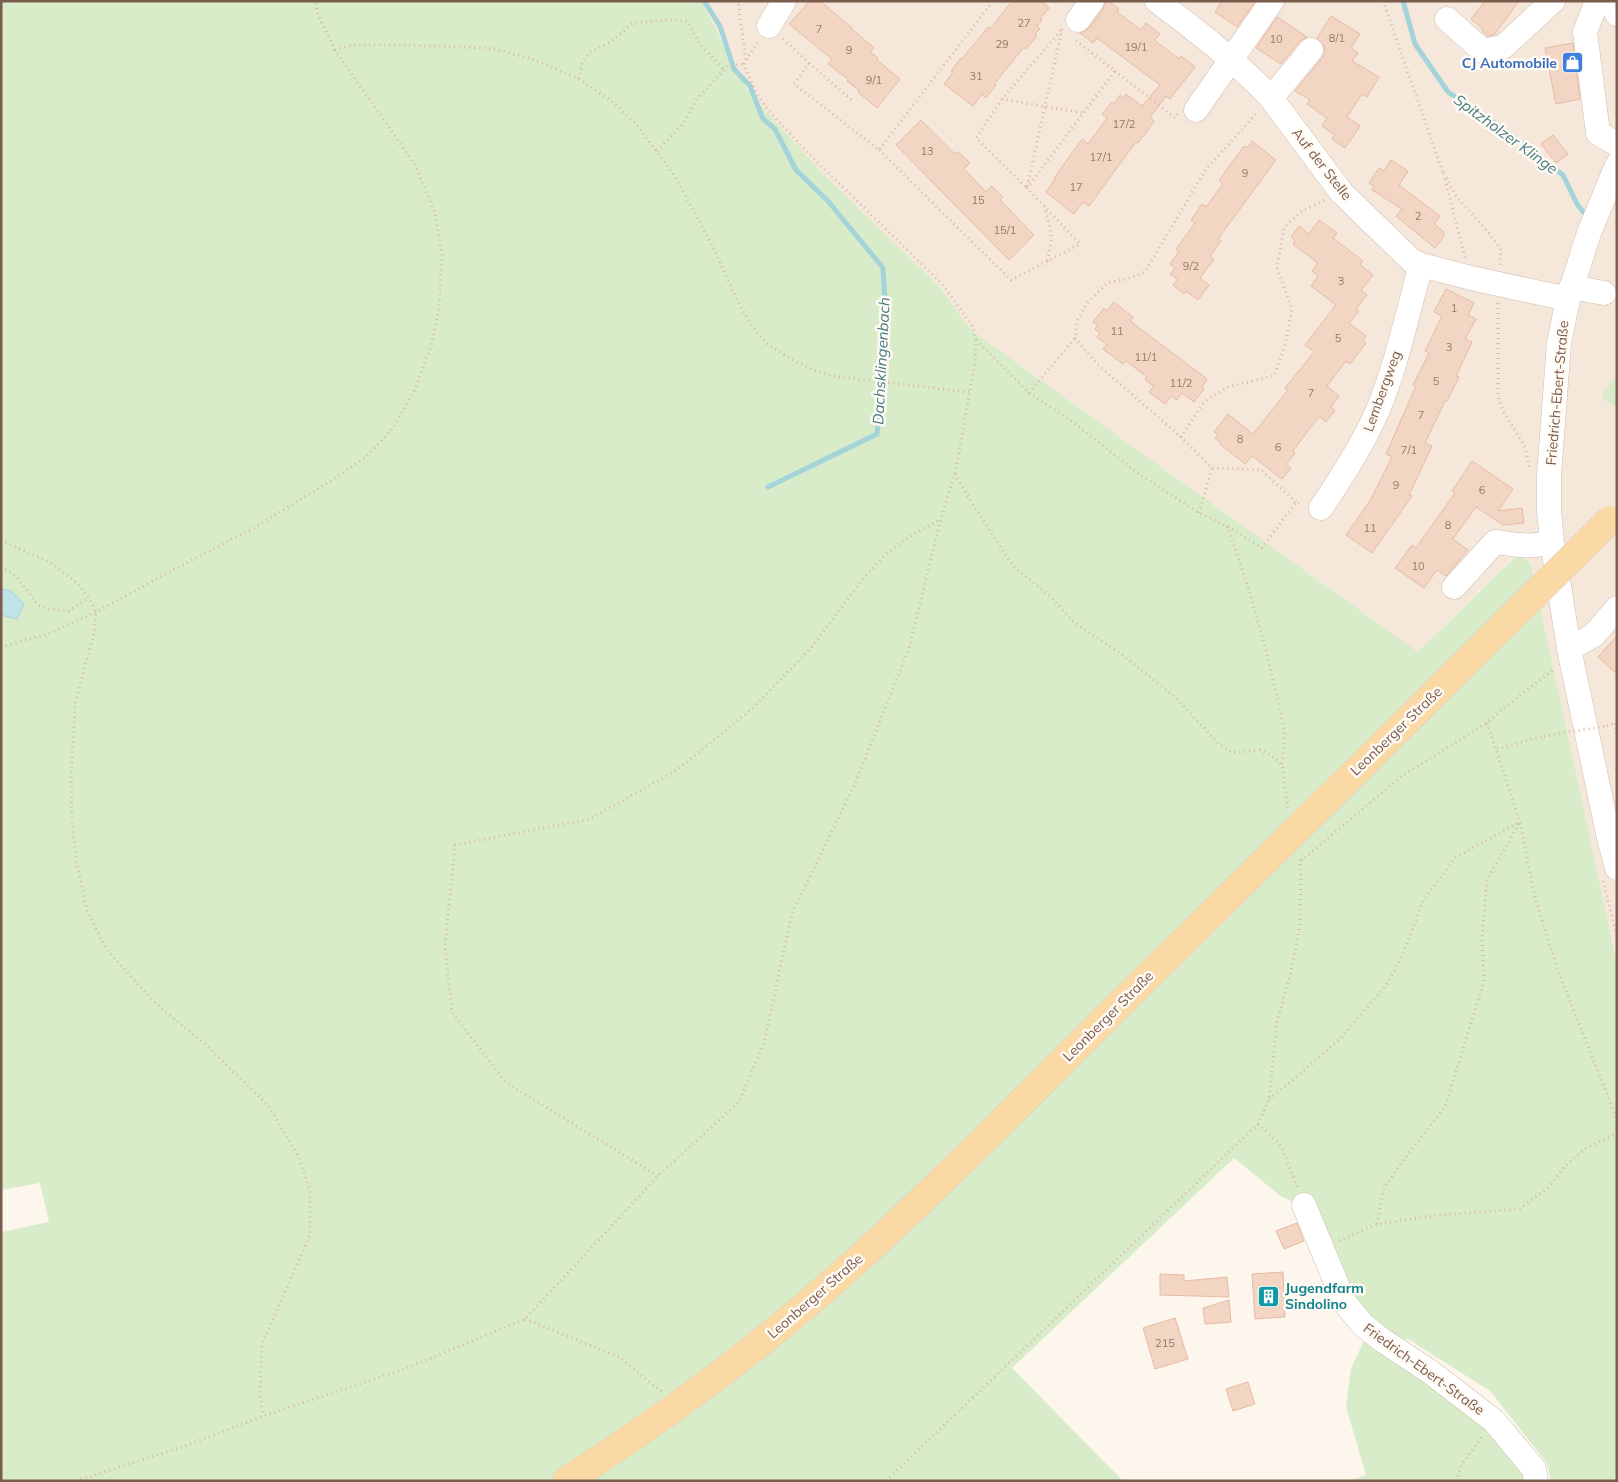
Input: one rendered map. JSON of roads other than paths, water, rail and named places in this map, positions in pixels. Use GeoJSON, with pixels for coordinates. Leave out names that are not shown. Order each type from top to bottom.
{"type":"FeatureCollection","features":[{"type":"Feature","properties":{"kind":"main road","name":"Leonberger Straße"},"geometry":{"type":"LineString","coordinates":[[566,1481],[679,1406],[776,1330],[908,1213],[1613,517]]}},
{"type":"Feature","properties":{"kind":"street"},"geometry":{"type":"LineString","coordinates":[[769,26],[784,1]]}},
{"type":"Feature","properties":{"kind":"street"},"geometry":{"type":"LineString","coordinates":[[1068,24],[1092,1]]}},
{"type":"Feature","properties":{"kind":"street","name":"Auf der Stelle"},"geometry":{"type":"LineString","coordinates":[[1157,1],[1232,59],[1271,98],[1341,192],[1412,261],[1421,266],[1498,284],[1570,293],[1604,293]]}},
{"type":"Feature","properties":{"kind":"street"},"geometry":{"type":"LineString","coordinates":[[1188,111],[1232,59],[1272,1]]}},
{"type":"Feature","properties":{"kind":"street"},"geometry":{"type":"LineString","coordinates":[[1447,19],[1483,51],[1503,47],[1553,1]]}},
{"type":"Feature","properties":{"kind":"street"},"geometry":{"type":"LineString","coordinates":[[1598,1],[1585,32],[1598,133],[1617,144]]}},
{"type":"Feature","properties":{"kind":"street"},"geometry":{"type":"LineString","coordinates":[[1610,1],[1617,14]]}},
{"type":"Feature","properties":{"kind":"street"},"geometry":{"type":"LineString","coordinates":[[1271,98],[1311,50]]}},
{"type":"Feature","properties":{"kind":"street","name":"Friedrich-Ebert-Straße"},"geometry":{"type":"LineString","coordinates":[[1617,165],[1589,234],[1570,293],[1559,343],[1550,475],[1552,541],[1563,658],[1617,868]]}},
{"type":"Feature","properties":{"kind":"street","name":"Lembergweg"},"geometry":{"type":"LineString","coordinates":[[1321,508],[1364,440],[1378,410],[1391,372],[1421,266]]}},
{"type":"Feature","properties":{"kind":"street"},"geometry":{"type":"LineString","coordinates":[[1454,587],[1495,542],[1528,546],[1552,541]]}},
{"type":"Feature","properties":{"kind":"street"},"geometry":{"type":"LineString","coordinates":[[1563,658],[1594,635],[1617,608]]}},
{"type":"Feature","properties":{"kind":"street","name":"Friedrich-Ebert-Straße"},"geometry":{"type":"LineString","coordinates":[[1304,1205],[1344,1302],[1363,1325],[1494,1420],[1534,1469],[1536,1481]]}},
{"type":"Feature","properties":{"kind":"water"},"geometry":{"type":"Polygon","coordinates":[[[1,589],[11,591],[24,604],[17,619],[1,615],[1,589]]]}},
{"type":"Feature","properties":{"kind":"waterway","name":"Dachsklingenbach"},"geometry":{"type":"LineString","coordinates":[[704,1],[720,26],[734,69],[750,86],[763,119],[775,129],[796,170],[828,201],[883,268],[886,320],[877,434],[768,487]]}},
{"type":"Feature","properties":{"kind":"waterway","name":"Spitzholzer Klinge"},"geometry":{"type":"LineString","coordinates":[[1403,1],[1415,44],[1448,92],[1499,126],[1563,175],[1577,204],[1584,213]]}},
{"type":"Feature","properties":{"kind":"place","name":"CJ Automobile"},"geometry":{"type":"Point","coordinates":[1573,63]}},
{"type":"Feature","properties":{"kind":"place","name":"Jugendfarm Sindolino"},"geometry":{"type":"Point","coordinates":[1269,1296]}}]}
